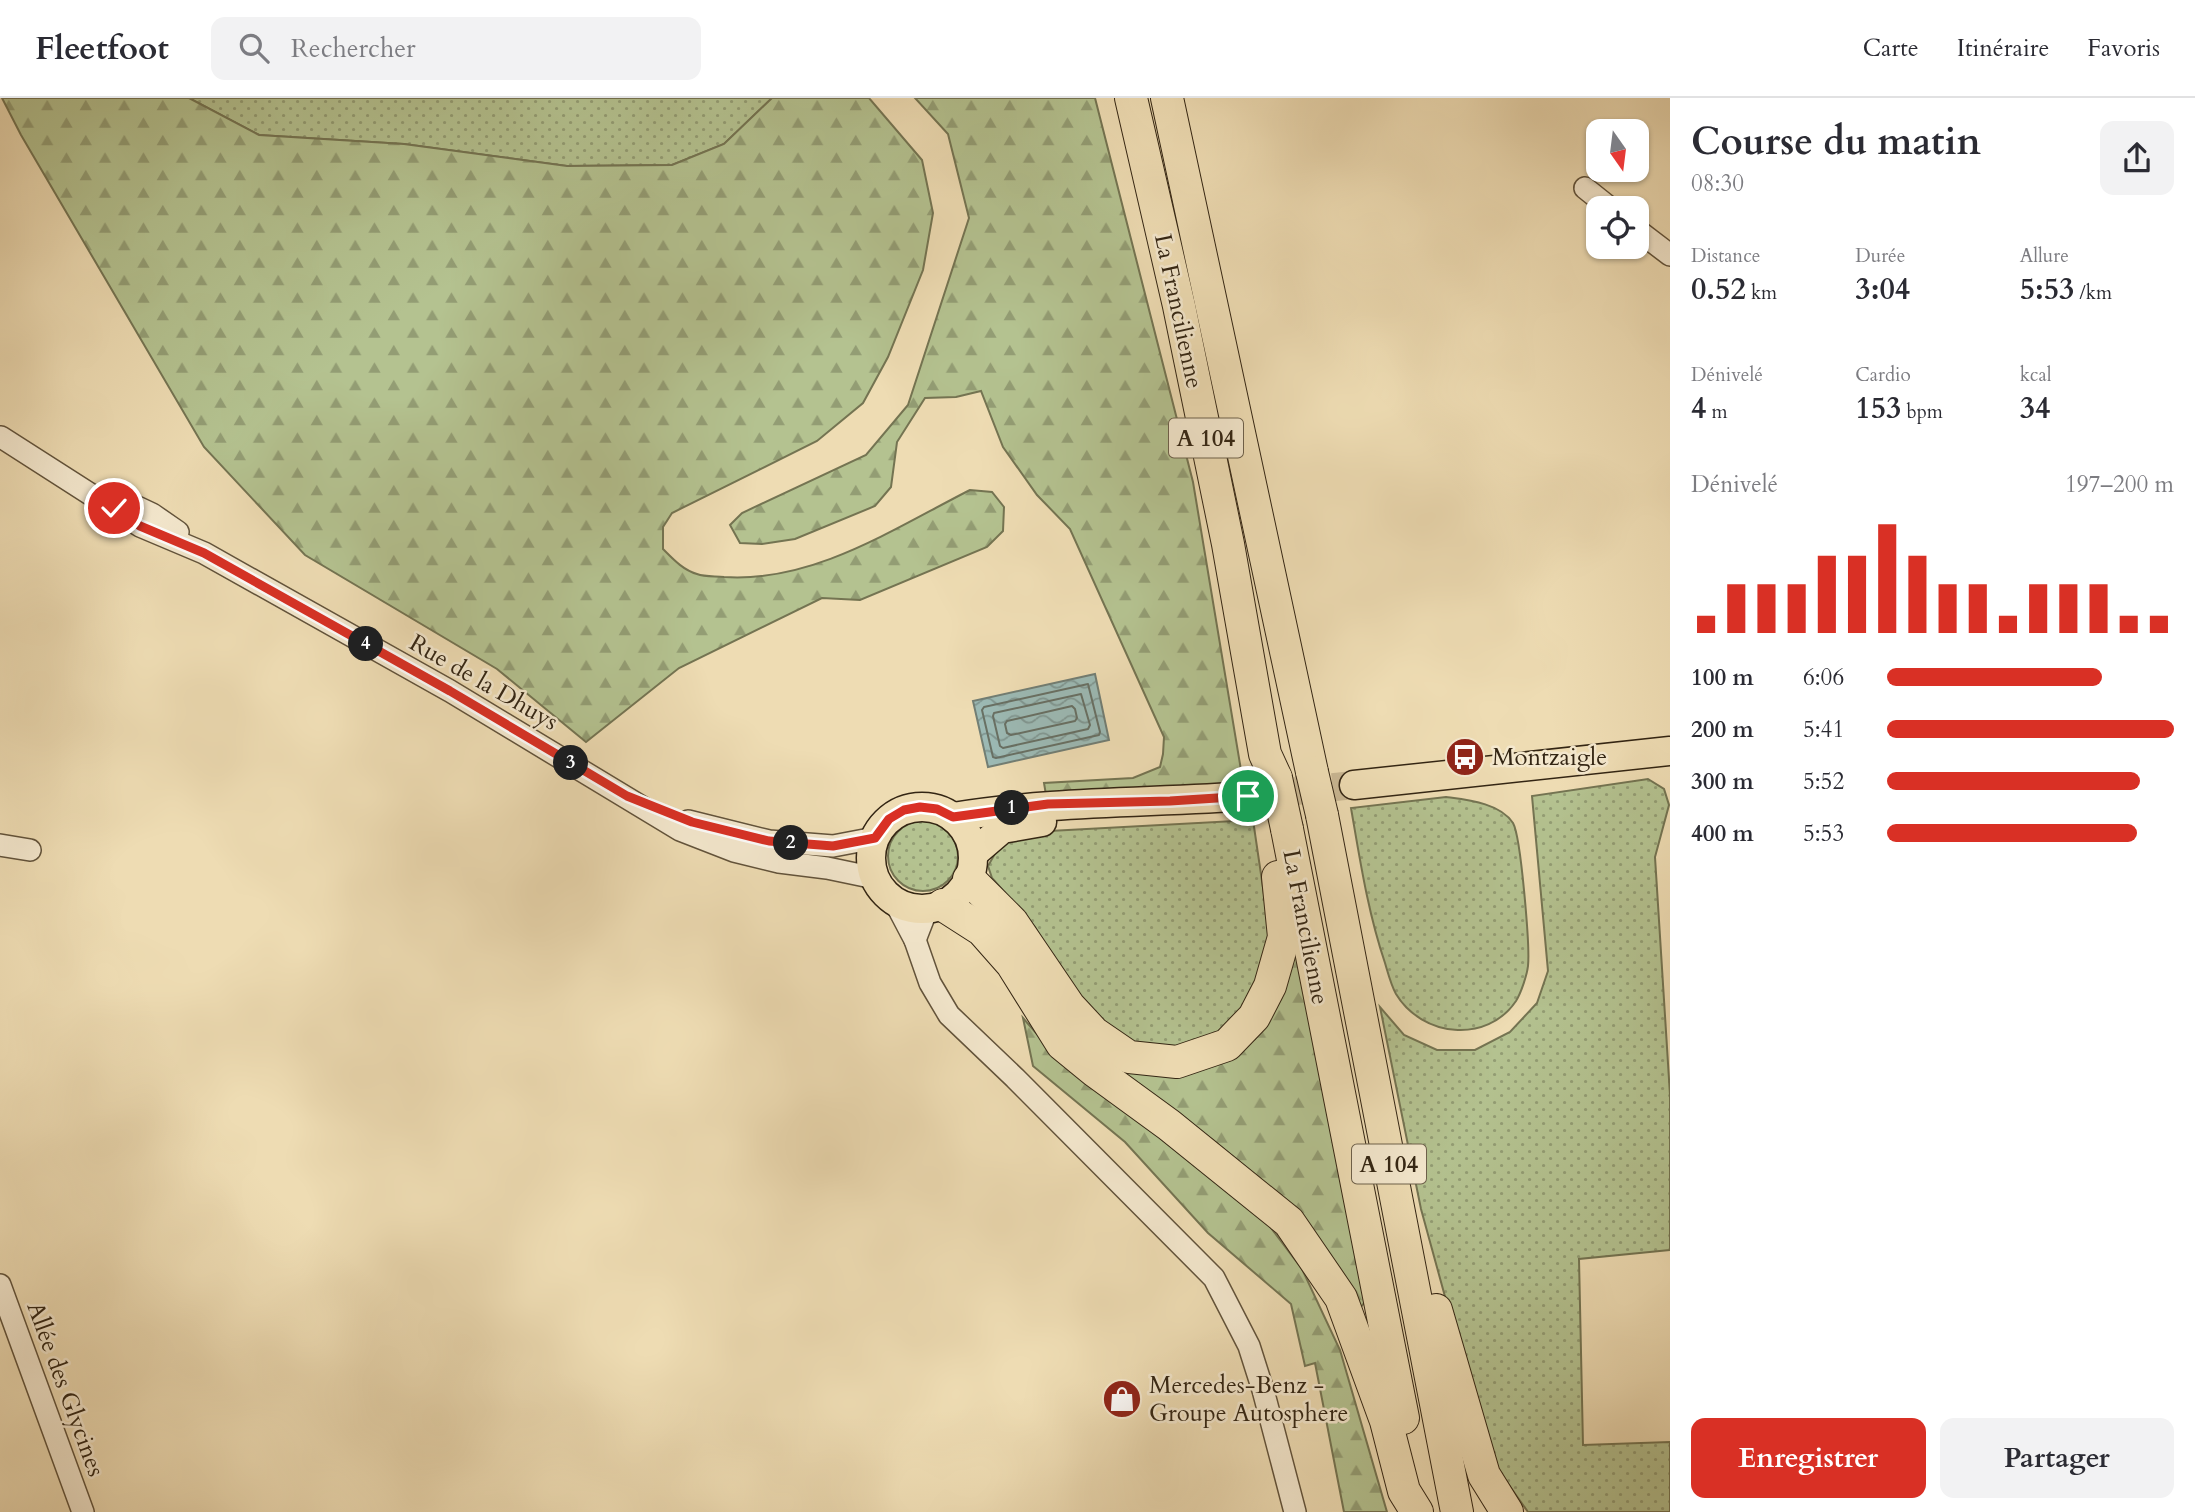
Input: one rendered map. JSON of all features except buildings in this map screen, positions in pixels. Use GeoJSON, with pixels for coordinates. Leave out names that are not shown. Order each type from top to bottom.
{"type":"FeatureCollection","features":[{"type":"Feature","properties":{"kind":"highway","name":"La Francilienne"},"geometry":{"type":"LineString","coordinates":[[1130,98],[1185,333],[1228,544],[1265,796],[1425,1512]]}},
{"type":"Feature","properties":{"kind":"highway","name":"La Francilienne"},"geometry":{"type":"LineString","coordinates":[[1167,98],[1322,816],[1457,1512]]}},
{"type":"Feature","properties":{"kind":"highway"},"geometry":{"type":"LineString","coordinates":[[971,866],[1069,1006],[1094,1033],[1129,1056],[1177,1062],[1227,1045],[1254,1017],[1270,986],[1284,937],[1276,854],[1265,796]]}},
{"type":"Feature","properties":{"kind":"highway"},"geometry":{"type":"LineString","coordinates":[[935,907],[982,930],[1012,964],[1062,1044],[1095,1072],[1169,1125],[1289,1222],[1341,1298],[1386,1421],[1404,1491],[1417,1512]]}},
{"type":"Feature","properties":{"kind":"highway"},"geometry":{"type":"LineString","coordinates":[[1398,1216],[1416,1240],[1484,1475],[1507,1512]]}},
{"type":"Feature","properties":{"kind":"main road"},"geometry":{"type":"LineString","coordinates":[[1670,751],[1354,791],[1670,765]]}},
{"type":"Feature","properties":{"kind":"main road"},"geometry":{"type":"LineString","coordinates":[[953,817],[1048,804],[1265,796]]}},
{"type":"Feature","properties":{"kind":"main road"},"geometry":{"type":"LineString","coordinates":[[971,866],[1002,829],[1042,822],[1185,815],[1265,796]]}},
{"type":"Feature","properties":{"kind":"main road"},"geometry":{"type":"LineString","coordinates":[[920,807],[937,809],[953,817],[970,839],[971,866],[963,890],[935,907],[909,908],[895,902],[883,891],[875,878],[871,852],[875,838],[889,819],[904,810],[920,807]]}},
{"type":"Feature","properties":{"kind":"street"},"geometry":{"type":"LineString","coordinates":[[1585,188],[1595,196]]}},
{"type":"Feature","properties":{"kind":"street"},"geometry":{"type":"LineString","coordinates":[[1649,239],[1670,255]]}},
{"type":"Feature","properties":{"kind":"street","name":"Rue de la Dhuys"},"geometry":{"type":"LineString","coordinates":[[1,437],[32,448],[152,514],[204,553],[450,691],[680,830],[734,852],[875,878]]}},
{"type":"Feature","properties":{"kind":"street","name":"Rue de la Dhuys"},"geometry":{"type":"LineString","coordinates":[[627,796],[692,822],[769,841],[833,846],[875,838]]}},
{"type":"Feature","properties":{"kind":"street"},"geometry":{"type":"LineString","coordinates":[[0,845],[30,850]]}},
{"type":"Feature","properties":{"kind":"street"},"geometry":{"type":"LineString","coordinates":[[895,902],[915,940],[930,984],[949,1016],[1025,1088],[1214,1279],[1250,1346],[1295,1512]]}},
{"type":"Feature","properties":{"kind":"street"},"geometry":{"type":"LineString","coordinates":[[915,940],[935,907]]}},
{"type":"Feature","properties":{"kind":"street","name":"Allée des Glycines"},"geometry":{"type":"LineString","coordinates":[[0,1284],[83,1512]]}},
{"type":"Feature","properties":{"kind":"green space"},"geometry":{"type":"Polygon","coordinates":[[[2,98],[189,98],[259,135],[404,144],[567,166],[672,165],[724,144],[772,98],[869,98],[922,160],[933,213],[923,270],[888,357],[863,403],[817,441],[672,513],[663,527],[663,549],[683,567],[703,576],[757,577],[789,571],[852,550],[970,490],[992,492],[1004,507],[1003,531],[987,547],[860,600],[822,598],[679,668],[586,742],[497,669],[305,555],[204,447],[2,98]]]}},
{"type":"Feature","properties":{"kind":"green space"},"geometry":{"type":"Polygon","coordinates":[[[189,98],[772,98],[724,144],[672,165],[567,166],[404,144],[259,135],[189,98]]]}},
{"type":"Feature","properties":{"kind":"green space"},"geometry":{"type":"Polygon","coordinates":[[[915,98],[1095,98],[1193,482],[1244,788],[1046,795],[1044,783],[1133,778],[1160,767],[1164,737],[1070,529],[1037,495],[1003,447],[981,391],[956,397],[925,398],[897,442],[891,487],[875,506],[795,539],[762,544],[740,543],[730,525],[742,513],[866,455],[908,405],[969,218],[948,134],[915,98]]]}},
{"type":"Feature","properties":{"kind":"green space"},"geometry":{"type":"Polygon","coordinates":[[[1648,779],[1664,789],[1669,805],[1655,857],[1670,1095],[1670,1250],[1579,1259],[1583,1445],[1670,1442],[1670,1512],[1528,1512],[1494,1464],[1458,1344],[1421,1209],[1380,1007],[1404,1035],[1437,1050],[1475,1050],[1510,1032],[1537,1003],[1548,971],[1532,796],[1648,779]]]}},
{"type":"Feature","properties":{"kind":"green space"},"geometry":{"type":"Polygon","coordinates":[[[1446,797],[1483,804],[1507,816],[1516,832],[1522,869],[1528,955],[1525,979],[1516,1001],[1504,1015],[1489,1024],[1472,1029],[1455,1030],[1422,1019],[1407,1008],[1396,994],[1374,925],[1351,808],[1446,797]]]}},
{"type":"Feature","properties":{"kind":"green space"},"geometry":{"type":"Polygon","coordinates":[[[1253,820],[1271,942],[1260,990],[1233,1026],[1164,1053],[1123,1045],[1096,1023],[1035,927],[992,878],[988,866],[1001,843],[1031,832],[1253,820]]]}},
{"type":"Feature","properties":{"kind":"green space"},"geometry":{"type":"Polygon","coordinates":[[[923,821],[948,831],[958,856],[948,881],[923,891],[898,881],[888,856],[898,831],[923,821]]]}},
{"type":"Feature","properties":{"kind":"green space"},"geometry":{"type":"Polygon","coordinates":[[[1296,948],[1367,1299],[1361,1307],[1355,1303],[1286,1202],[1213,1140],[1108,1067],[1210,1067],[1255,1039],[1281,999],[1296,948]]]}},
{"type":"Feature","properties":{"kind":"green space"},"geometry":{"type":"Polygon","coordinates":[[[1023,1018],[1064,1065],[1140,1118],[1265,1220],[1302,1269],[1340,1350],[1387,1512],[1344,1512],[1315,1363],[1305,1366],[1291,1304],[1208,1233],[1125,1142],[1033,1066],[1023,1018]]]}},
{"type":"Feature","properties":{"kind":"water"},"geometry":{"type":"Polygon","coordinates":[[[1095,674],[1109,740],[988,767],[973,701],[1095,674]]]}},
{"type":"Feature","properties":{"kind":"tunnel"},"geometry":{"type":"LineString","coordinates":[[1249,796],[1354,785]]}},
{"type":"Feature","properties":{"kind":"place","name":"Montzaigle"},"geometry":{"type":"Point","coordinates":[1465,757]}},
{"type":"Feature","properties":{"kind":"place","name":"Mercedes-Benz - Groupe Autosphere"},"geometry":{"type":"Point","coordinates":[1122,1399]}},
{"type":"Feature","properties":{"kind":"route"},"geometry":{"type":"LineString","coordinates":[[114,508],[140,526],[204,553],[450,691],[627,796],[692,822],[769,841],[833,846],[875,838],[889,819],[904,810],[920,807],[937,809],[953,817],[1048,804],[1248,796]]}}]}
